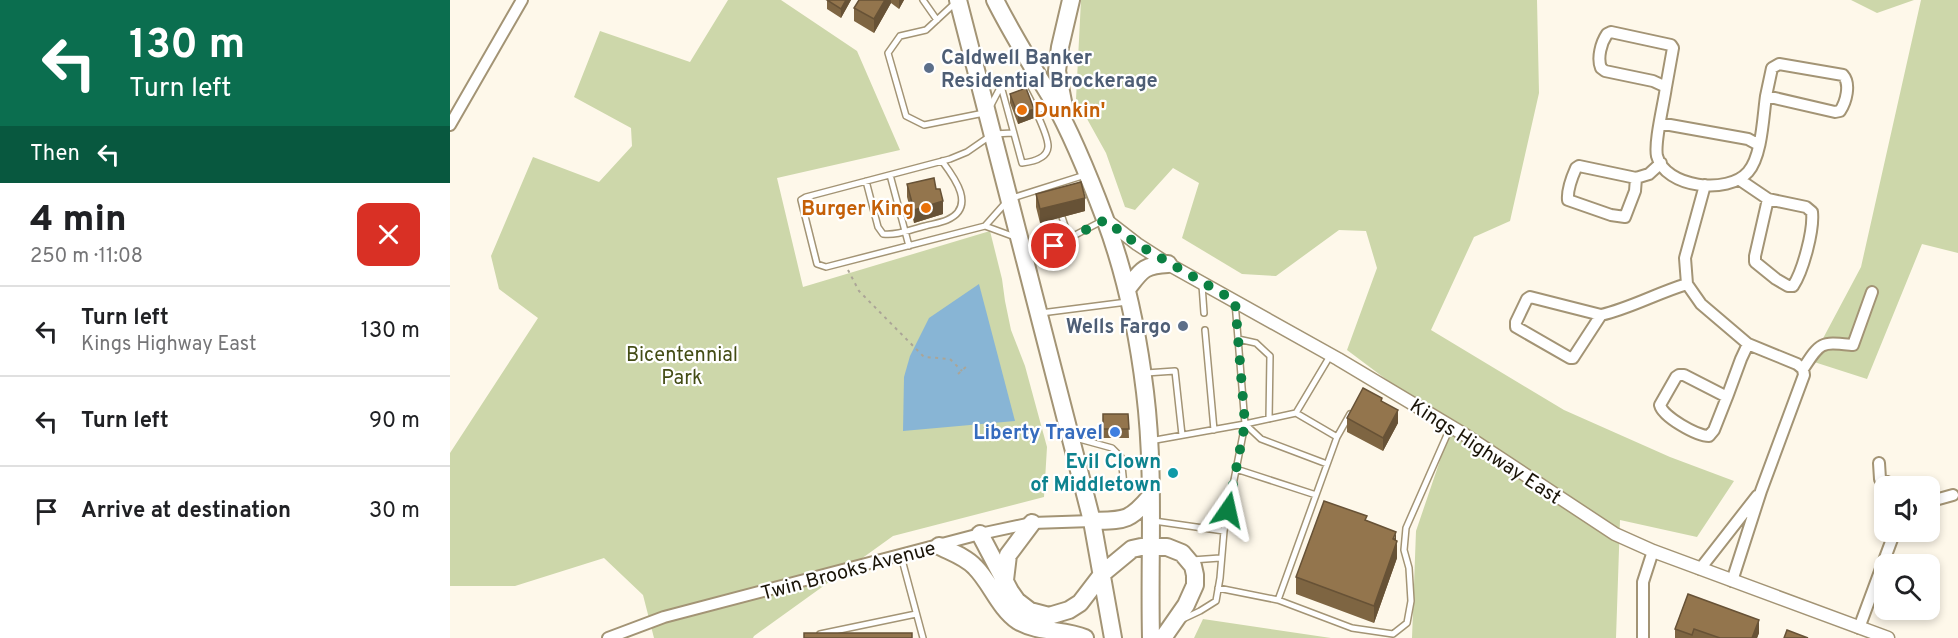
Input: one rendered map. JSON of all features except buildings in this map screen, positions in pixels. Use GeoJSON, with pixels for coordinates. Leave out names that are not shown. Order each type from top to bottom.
{"type":"FeatureCollection","features":[{"type":"Feature","properties":{"kind":"highway"},"geometry":{"type":"LineString","coordinates":[[958,0],[1092,521],[1113,638]]}},
{"type":"Feature","properties":{"kind":"highway"},"geometry":{"type":"LineString","coordinates":[[995,0],[1072,139],[1105,220],[1128,295],[1143,374],[1149,441],[1151,638]]}},
{"type":"Feature","properties":{"kind":"highway"},"geometry":{"type":"LineString","coordinates":[[1071,0],[1057,71],[1072,139]]}},
{"type":"Feature","properties":{"kind":"highway"},"geometry":{"type":"LineString","coordinates":[[1128,295],[1142,269],[1156,264],[1168,264]]}},
{"type":"Feature","properties":{"kind":"highway"},"geometry":{"type":"LineString","coordinates":[[1092,521],[1122,520],[1135,515],[1150,490]]}},
{"type":"Feature","properties":{"kind":"highway"},"geometry":{"type":"LineString","coordinates":[[1005,580],[1008,555],[1032,523]]}},
{"type":"Feature","properties":{"kind":"highway"},"geometry":{"type":"LineString","coordinates":[[980,534],[1010,591],[1023,607],[1040,615],[1049,616],[1069,610],[1080,603],[1103,573],[1132,549],[1141,547],[1173,549],[1188,560],[1195,575],[1195,585],[1186,605],[1163,638]]}},
{"type":"Feature","properties":{"kind":"highway"},"geometry":{"type":"LineString","coordinates":[[939,546],[970,562],[1013,617],[1033,627],[1069,632],[1085,638]]}},
{"type":"Feature","properties":{"kind":"street"},"geometry":{"type":"LineString","coordinates":[[450,125],[522,0]]}},
{"type":"Feature","properties":{"kind":"street"},"geometry":{"type":"LineString","coordinates":[[1666,87],[1653,81],[1605,71],[1601,68],[1600,58],[1606,34],[1611,32],[1671,45],[1673,48],[1657,156],[1667,172],[1677,178],[1716,186],[1740,180],[1749,171],[1759,145],[1766,96],[1772,68],[1779,64],[1843,75],[1847,83],[1842,107],[1840,111],[1835,112],[1766,96]]}},
{"type":"Feature","properties":{"kind":"street"},"geometry":{"type":"LineString","coordinates":[[1660,125],[1748,140],[1759,145]]}},
{"type":"Feature","properties":{"kind":"street"},"geometry":{"type":"LineString","coordinates":[[1636,178],[1635,192],[1625,217],[1611,215],[1569,200],[1572,176],[1579,166],[1636,178],[1649,174],[1661,163]]}},
{"type":"Feature","properties":{"kind":"street"},"geometry":{"type":"LineString","coordinates":[[1740,180],[1768,199],[1806,207],[1812,212],[1812,226],[1802,268],[1793,286],[1788,286],[1776,279],[1755,262],[1768,199]]}},
{"type":"Feature","properties":{"kind":"street"},"geometry":{"type":"LineString","coordinates":[[1705,185],[1685,258],[1687,284],[1701,303],[1748,344],[1797,364],[1803,369],[1804,375],[1761,491],[1732,581]]}},
{"type":"Feature","properties":{"kind":"street","name":"Kings Highway East"},"geometry":{"type":"LineString","coordinates":[[1105,220],[1168,264],[1331,355],[1367,383],[1450,426],[1615,534],[1700,569],[1888,638]]}},
{"type":"Feature","properties":{"kind":"street"},"geometry":{"type":"LineString","coordinates":[[1601,315],[1573,358],[1516,327],[1516,322],[1530,297],[1601,315],[1619,311],[1667,290],[1687,284]]}},
{"type":"Feature","properties":{"kind":"street"},"geometry":{"type":"LineString","coordinates":[[1803,369],[1821,345],[1828,343],[1853,345],[1872,292]]}},
{"type":"Feature","properties":{"kind":"street"},"geometry":{"type":"LineString","coordinates":[[1727,397],[1684,375],[1679,375],[1660,405],[1662,412],[1689,429],[1705,437],[1709,436],[1714,430],[1748,344]]}},
{"type":"Feature","properties":{"kind":"street"},"geometry":{"type":"LineString","coordinates":[[1879,463],[1880,476]]}},
{"type":"Feature","properties":{"kind":"street"},"geometry":{"type":"LineString","coordinates":[[1700,569],[1761,491]]}},
{"type":"Feature","properties":{"kind":"street"},"geometry":{"type":"LineString","coordinates":[[1940,499],[1953,495]]}},
{"type":"Feature","properties":{"kind":"street","name":"Twin Brooks Avenue"},"geometry":{"type":"LineString","coordinates":[[608,638],[664,617],[980,534],[1032,523],[1092,521]]}},
{"type":"Feature","properties":{"kind":"street"},"geometry":{"type":"LineString","coordinates":[[1859,628],[1891,542]]}},
{"type":"Feature","properties":{"kind":"street"},"geometry":{"type":"LineString","coordinates":[[1643,638],[1643,582],[1653,551]]}},
{"type":"Feature","properties":{"kind":"lane"},"geometry":{"type":"LineString","coordinates":[[923,0],[936,20]]}},
{"type":"Feature","properties":{"kind":"lane"},"geometry":{"type":"LineString","coordinates":[[958,0],[926,30],[900,36],[888,53],[906,116],[924,125],[988,112],[1001,86]]}},
{"type":"Feature","properties":{"kind":"lane"},"geometry":{"type":"LineString","coordinates":[[1020,82],[1035,110],[1048,146],[1048,150],[1042,157],[1022,163],[1001,86],[1020,82]]}},
{"type":"Feature","properties":{"kind":"lane"},"geometry":{"type":"LineString","coordinates":[[1035,110],[1055,106]]}},
{"type":"Feature","properties":{"kind":"lane"},"geometry":{"type":"LineString","coordinates":[[1013,133],[993,134],[967,152],[942,161],[801,200],[817,264],[826,267],[985,226],[1009,199],[1087,174]]}},
{"type":"Feature","properties":{"kind":"lane"},"geometry":{"type":"LineString","coordinates":[[866,181],[880,231],[888,234],[947,220],[959,209],[962,199],[959,186],[942,161]]}},
{"type":"Feature","properties":{"kind":"lane"},"geometry":{"type":"LineString","coordinates":[[890,175],[909,246]]}},
{"type":"Feature","properties":{"kind":"lane"},"geometry":{"type":"LineString","coordinates":[[1053,185],[1055,193]]}},
{"type":"Feature","properties":{"kind":"lane"},"geometry":{"type":"LineString","coordinates":[[1062,217],[1069,238]]}},
{"type":"Feature","properties":{"kind":"lane"},"geometry":{"type":"LineString","coordinates":[[1026,261],[1105,220]]}},
{"type":"Feature","properties":{"kind":"lane"},"geometry":{"type":"LineString","coordinates":[[985,226],[1020,238]]}},
{"type":"Feature","properties":{"kind":"lane"},"geometry":{"type":"LineString","coordinates":[[1202,283],[1204,313]]}},
{"type":"Feature","properties":{"kind":"lane"},"geometry":{"type":"LineString","coordinates":[[1039,313],[1128,295]]}},
{"type":"Feature","properties":{"kind":"lane"},"geometry":{"type":"LineString","coordinates":[[1173,623],[1216,601],[1224,531],[1245,424],[1235,301]]}},
{"type":"Feature","properties":{"kind":"lane"},"geometry":{"type":"LineString","coordinates":[[1205,330],[1214,430]]}},
{"type":"Feature","properties":{"kind":"lane"},"geometry":{"type":"LineString","coordinates":[[1238,339],[1256,343],[1270,356],[1269,419]]}},
{"type":"Feature","properties":{"kind":"lane"},"geometry":{"type":"LineString","coordinates":[[1296,413],[1331,355]]}},
{"type":"Feature","properties":{"kind":"lane"},"geometry":{"type":"LineString","coordinates":[[1143,374],[1175,371],[1182,435]]}},
{"type":"Feature","properties":{"kind":"lane"},"geometry":{"type":"LineString","coordinates":[[1278,600],[1337,437],[1353,407]]}},
{"type":"Feature","properties":{"kind":"lane"},"geometry":{"type":"LineString","coordinates":[[1149,441],[1296,413],[1337,437]]}},
{"type":"Feature","properties":{"kind":"lane"},"geometry":{"type":"LineString","coordinates":[[1245,424],[1262,439],[1328,464]]}},
{"type":"Feature","properties":{"kind":"lane"},"geometry":{"type":"LineString","coordinates":[[1218,588],[1278,600],[1352,628],[1393,634],[1407,623],[1411,602],[1409,568],[1404,549],[1406,528],[1450,426]]}},
{"type":"Feature","properties":{"kind":"lane"},"geometry":{"type":"LineString","coordinates":[[1071,436],[1112,448],[1121,457],[1124,485],[1150,490]]}},
{"type":"Feature","properties":{"kind":"lane"},"geometry":{"type":"LineString","coordinates":[[1236,469],[1316,495]]}},
{"type":"Feature","properties":{"kind":"lane"},"geometry":{"type":"LineString","coordinates":[[1150,521],[1224,531]]}},
{"type":"Feature","properties":{"kind":"lane"},"geometry":{"type":"LineString","coordinates":[[901,556],[923,638]]}},
{"type":"Feature","properties":{"kind":"lane"},"geometry":{"type":"LineString","coordinates":[[1188,560],[1220,558]]}},
{"type":"Feature","properties":{"kind":"lane"},"geometry":{"type":"LineString","coordinates":[[815,636],[916,614]]}},
{"type":"Feature","properties":{"kind":"path"},"geometry":{"type":"LineString","coordinates":[[845,262],[859,291],[924,357],[950,359],[962,371]]}},
{"type":"Feature","properties":{"kind":"path"},"geometry":{"type":"LineString","coordinates":[[958,374],[967,366]]}},
{"type":"Feature","properties":{"kind":"green space","name":"Bicentennial Park"},"geometry":{"type":"Polygon","coordinates":[[[728,0],[781,0],[857,51],[900,150],[777,178],[803,287],[990,231],[1011,330],[1025,366],[1047,447],[1044,497],[893,536],[753,638],[654,638],[643,595],[604,558],[515,586],[450,586],[450,453],[538,318],[499,289],[491,256],[533,157],[599,182],[632,146],[631,128],[574,97],[600,31],[690,62],[728,0]]]}},
{"type":"Feature","properties":{"kind":"green space"},"geometry":{"type":"Polygon","coordinates":[[[1081,0],[1537,0],[1539,93],[1510,221],[1474,237],[1431,330],[1564,410],[1670,457],[1734,481],[1697,537],[1620,520],[1616,638],[1412,638],[1416,531],[1451,428],[1347,350],[1377,268],[1366,231],[1339,230],[1276,276],[1242,274],[1182,238],[1199,183],[1173,168],[1135,210],[1125,207],[1106,153],[1076,99],[1081,0]]]}},
{"type":"Feature","properties":{"kind":"green space"},"geometry":{"type":"Polygon","coordinates":[[[1851,0],[1914,0],[1877,13],[1851,0]]]}},
{"type":"Feature","properties":{"kind":"green space"},"geometry":{"type":"Polygon","coordinates":[[[1921,0],[1958,0],[1958,253],[1922,244],[1867,379],[1811,361],[1861,267],[1921,0]]]}},
{"type":"Feature","properties":{"kind":"green space"},"geometry":{"type":"Polygon","coordinates":[[[1203,619],[1331,638],[1194,638],[1203,619]]]}},
{"type":"Feature","properties":{"kind":"water"},"geometry":{"type":"Polygon","coordinates":[[[979,284],[1015,421],[903,431],[904,377],[910,356],[929,318],[979,284]]]}},
{"type":"Feature","properties":{"kind":"place","name":"Caldwell Banker Residential Brockerage"},"geometry":{"type":"Point","coordinates":[929,68]}},
{"type":"Feature","properties":{"kind":"place","name":"Dunkin'"},"geometry":{"type":"Point","coordinates":[1022,110]}},
{"type":"Feature","properties":{"kind":"place","name":"Burger King"},"geometry":{"type":"Point","coordinates":[926,208]}},
{"type":"Feature","properties":{"kind":"place","name":"Wells Fargo"},"geometry":{"type":"Point","coordinates":[1183,326]}},
{"type":"Feature","properties":{"kind":"place","name":"Liberty Travel"},"geometry":{"type":"Point","coordinates":[1115,432]}},
{"type":"Feature","properties":{"kind":"place","name":"Evil Clown of Middletown"},"geometry":{"type":"Point","coordinates":[1173,473]}},
{"type":"Feature","properties":{"kind":"route"},"geometry":{"type":"LineString","coordinates":[[1054,246],[1105,220],[1168,264],[1235,301],[1245,424],[1228,510]]}}]}
